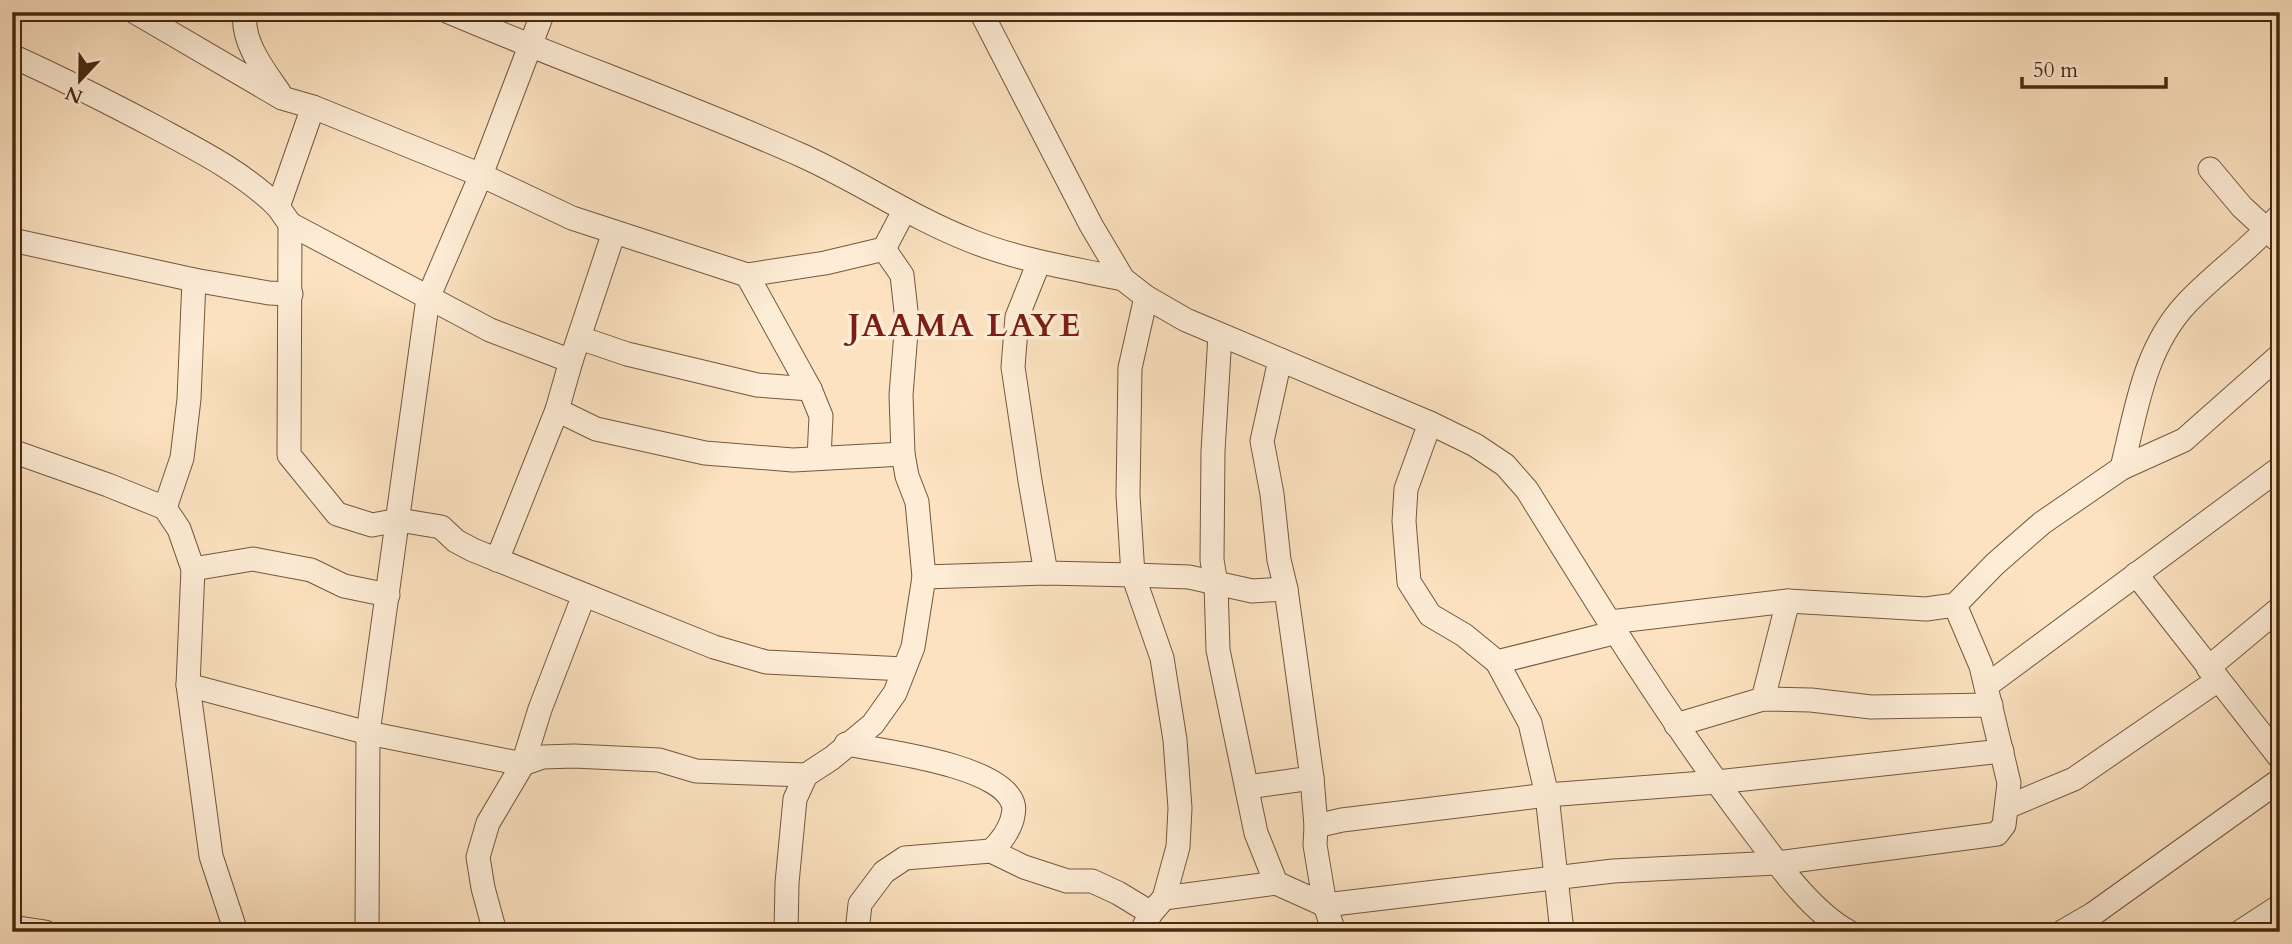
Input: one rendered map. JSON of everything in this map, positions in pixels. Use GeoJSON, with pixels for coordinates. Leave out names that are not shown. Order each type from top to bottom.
{"type":"FeatureCollection","features":[{"type":"Feature","properties":{"kind":"street"},"geometry":{"type":"LineString","coordinates":[[135,12],[282,98],[313,107],[481,175],[572,218],[747,275],[825,264],[884,249],[904,211]]}},
{"type":"Feature","properties":{"kind":"street"},"geometry":{"type":"LineString","coordinates":[[245,12],[243,25],[253,51],[282,98]]}},
{"type":"Feature","properties":{"kind":"street"},"geometry":{"type":"LineString","coordinates":[[449,12],[806,158],[904,211],[970,241],[1039,262],[1123,279]]}},
{"type":"Feature","properties":{"kind":"street"},"geometry":{"type":"LineString","coordinates":[[367,932],[368,733],[428,298],[481,175],[543,12]]}},
{"type":"Feature","properties":{"kind":"street"},"geometry":{"type":"LineString","coordinates":[[981,12],[1091,225],[1123,279],[1146,297],[1186,320],[1430,423],[1475,445],[1505,465],[1527,490],[1676,725],[1717,782],[1777,863],[1832,923],[1849,932]]}},
{"type":"Feature","properties":{"kind":"street"},"geometry":{"type":"LineString","coordinates":[[12,55],[87,91],[212,158],[262,191],[284,216],[428,298],[490,330],[571,361]]}},
{"type":"Feature","properties":{"kind":"street"},"geometry":{"type":"LineString","coordinates":[[313,107],[284,216],[291,294],[289,455],[337,514],[372,525],[399,520],[441,527],[456,541],[497,560],[714,647],[766,662],[904,669]]}},
{"type":"Feature","properties":{"kind":"street"},"geometry":{"type":"LineString","coordinates":[[2122,468],[2146,371],[2161,337],[2185,305],[2275,229],[2242,206],[2210,169]]}},
{"type":"Feature","properties":{"kind":"street"},"geometry":{"type":"LineString","coordinates":[[497,560],[557,410],[614,232]]}},
{"type":"Feature","properties":{"kind":"street"},"geometry":{"type":"LineString","coordinates":[[12,240],[194,280],[268,293],[291,294]]}},
{"type":"Feature","properties":{"kind":"street"},"geometry":{"type":"LineString","coordinates":[[786,932],[794,799],[806,775],[832,758],[873,724],[895,693],[913,647],[924,577],[917,502],[907,476],[903,454],[901,395],[907,320],[902,275],[884,249]]}},
{"type":"Feature","properties":{"kind":"street"},"geometry":{"type":"LineString","coordinates":[[1039,262],[1017,317],[1013,367],[1046,573]]}},
{"type":"Feature","properties":{"kind":"street"},"geometry":{"type":"LineString","coordinates":[[747,275],[810,389],[821,416],[819,458]]}},
{"type":"Feature","properties":{"kind":"street"},"geometry":{"type":"LineString","coordinates":[[165,508],[182,458],[189,399],[194,280]]}},
{"type":"Feature","properties":{"kind":"street"},"geometry":{"type":"LineString","coordinates":[[1146,297],[1130,368],[1128,495],[1133,575],[1163,658],[1175,740],[1180,808],[1178,847],[1152,914]]}},
{"type":"Feature","properties":{"kind":"street"},"geometry":{"type":"LineString","coordinates":[[1220,335],[1213,451],[1212,560],[1216,584],[1217,650],[1256,833],[1276,883]]}},
{"type":"Feature","properties":{"kind":"street"},"geometry":{"type":"LineString","coordinates":[[580,338],[627,354],[757,385],[810,389]]}},
{"type":"Feature","properties":{"kind":"street"},"geometry":{"type":"LineString","coordinates":[[1497,662],[1613,627],[1788,600],[1926,609],[1955,605],[1995,564],[2042,523],[2122,468],[2184,440],[2280,355]]}},
{"type":"Feature","properties":{"kind":"street"},"geometry":{"type":"LineString","coordinates":[[1280,360],[1262,441],[1272,494],[1279,560],[1286,589],[1312,778],[1315,845],[1325,905],[1334,932]]}},
{"type":"Feature","properties":{"kind":"street"},"geometry":{"type":"LineString","coordinates":[[557,410],[596,429],[705,453],[793,460],[903,454]]}},
{"type":"Feature","properties":{"kind":"street"},"geometry":{"type":"LineString","coordinates":[[1430,423],[1406,489],[1404,521],[1409,582],[1430,615],[1464,635],[1497,662],[1530,723],[1547,795],[1562,932]]}},
{"type":"Feature","properties":{"kind":"street"},"geometry":{"type":"LineString","coordinates":[[12,451],[165,508],[178,529],[193,569],[188,685],[211,856],[233,916],[236,932]]}},
{"type":"Feature","properties":{"kind":"street"},"geometry":{"type":"LineString","coordinates":[[1676,725],[1763,699],[1811,700],[1871,708],[1989,696],[2136,574],[2280,468]]}},
{"type":"Feature","properties":{"kind":"street"},"geometry":{"type":"LineString","coordinates":[[193,569],[253,559],[311,569],[344,586],[388,595]]}},
{"type":"Feature","properties":{"kind":"street"},"geometry":{"type":"LineString","coordinates":[[924,577],[1046,573],[1133,575],[1189,577],[1252,591],[1286,589]]}},
{"type":"Feature","properties":{"kind":"street"},"geometry":{"type":"LineString","coordinates":[[2136,574],[2280,758]]}},
{"type":"Feature","properties":{"kind":"street"},"geometry":{"type":"LineString","coordinates":[[495,932],[482,888],[478,857],[488,822],[523,764],[540,709],[584,595]]}},
{"type":"Feature","properties":{"kind":"street"},"geometry":{"type":"LineString","coordinates":[[1763,699],[1788,600]]}},
{"type":"Feature","properties":{"kind":"street"},"geometry":{"type":"LineString","coordinates":[[857,932],[860,904],[884,872],[905,858],[991,850],[1024,867],[1067,881],[1092,881],[1152,914],[1276,883],[1325,905],[1613,871],[1777,863],[1997,834],[2004,825],[2009,783],[1981,666],[1955,605]]}},
{"type":"Feature","properties":{"kind":"street"},"geometry":{"type":"LineString","coordinates":[[2007,807],[2074,779],[2213,674],[2280,608]]}},
{"type":"Feature","properties":{"kind":"street"},"geometry":{"type":"LineString","coordinates":[[188,685],[368,733],[523,764],[543,757],[574,756],[659,760],[695,771],[806,775]]}},
{"type":"Feature","properties":{"kind":"street"},"geometry":{"type":"LineString","coordinates":[[846,744],[959,766],[995,784],[1009,796],[1014,807],[1010,824],[1001,842],[991,850]]}},
{"type":"Feature","properties":{"kind":"street"},"geometry":{"type":"LineString","coordinates":[[1316,826],[1547,795],[1717,782],[2002,751]]}},
{"type":"Feature","properties":{"kind":"street"},"geometry":{"type":"LineString","coordinates":[[1247,787],[1312,778]]}},
{"type":"Feature","properties":{"kind":"street"},"geometry":{"type":"LineString","coordinates":[[2062,932],[2099,923],[2280,780]]}},
{"type":"Feature","properties":{"kind":"street"},"geometry":{"type":"LineString","coordinates":[[2241,932],[2280,906]]}},
{"type":"Feature","properties":{"kind":"street"},"geometry":{"type":"LineString","coordinates":[[12,928],[45,932]]}},
{"type":"Feature","properties":{"kind":"district","name":"JAAMA LAYE"},"geometry":{"type":"Point","coordinates":[965,324]}}]}
